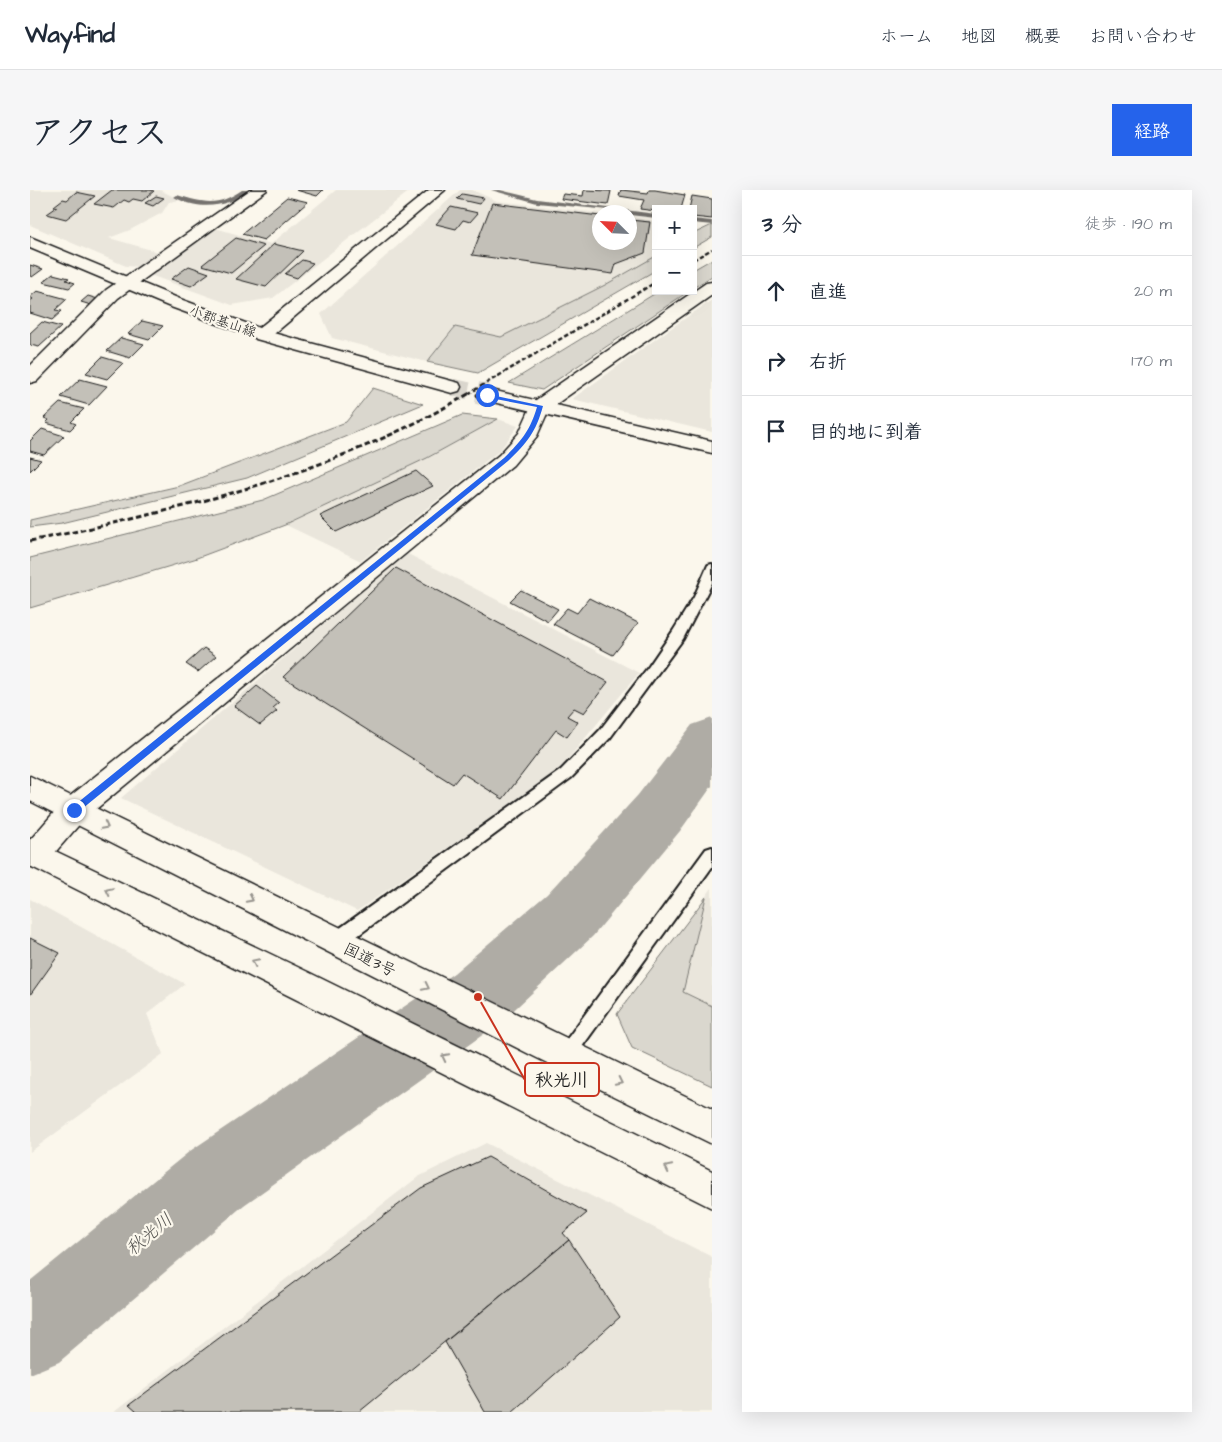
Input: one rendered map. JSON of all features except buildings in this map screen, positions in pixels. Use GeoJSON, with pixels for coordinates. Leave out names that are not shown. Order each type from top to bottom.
{"type":"FeatureCollection","features":[{"type":"Feature","properties":{"kind":"main road"},"geometry":{"type":"LineString","coordinates":[[30,377],[38,358],[78,326],[112,294],[260,190]]}},
{"type":"Feature","properties":{"kind":"main road","name":"小郡基山線"},"geometry":{"type":"LineString","coordinates":[[30,242],[127,284],[207,316],[262,335],[438,190]]}},
{"type":"Feature","properties":{"kind":"main road"},"geometry":{"type":"LineString","coordinates":[[712,287],[540,406],[535,424],[526,440],[506,460],[74,810],[32,854],[299,984],[712,1190]]}},
{"type":"Feature","properties":{"kind":"main road"},"geometry":{"type":"LineString","coordinates":[[262,335],[452,387]]}},
{"type":"Feature","properties":{"kind":"main road"},"geometry":{"type":"LineString","coordinates":[[487,395],[712,447]]}},
{"type":"Feature","properties":{"kind":"main road","name":"国道3号"},"geometry":{"type":"LineString","coordinates":[[30,788],[343,946],[712,1127]]}},
{"type":"Feature","properties":{"kind":"lane"},"geometry":{"type":"LineString","coordinates":[[343,946],[566,774],[605,734],[654,670],[678,635],[700,597],[712,568]]}},
{"type":"Feature","properties":{"kind":"lane"},"geometry":{"type":"LineString","coordinates":[[554,1050],[686,892],[712,854]]}},
{"type":"Feature","properties":{"kind":"shaded area"},"geometry":{"type":"Polygon","coordinates":[[[30,190],[160,190],[180,200],[169,202],[162,213],[130,230],[109,238],[162,253],[139,267],[126,266],[30,225],[30,190]]]}},
{"type":"Feature","properties":{"kind":"shaded area"},"geometry":{"type":"Polygon","coordinates":[[[336,190],[411,190],[273,298],[232,305],[150,275],[215,228],[271,244],[336,190]]]}},
{"type":"Feature","properties":{"kind":"shaded area"},"geometry":{"type":"Polygon","coordinates":[[[460,190],[472,190],[497,201],[592,212],[592,250],[637,250],[637,218],[652,220],[652,258],[605,285],[501,337],[455,327],[427,362],[332,338],[321,314],[460,190]]]}},
{"type":"Feature","properties":{"kind":"shaded area"},"geometry":{"type":"Polygon","coordinates":[[[712,225],[712,237],[697,246],[697,232],[712,225]]]}},
{"type":"Feature","properties":{"kind":"shaded area"},"geometry":{"type":"Polygon","coordinates":[[[652,258],[652,272],[478,373],[427,362],[455,327],[501,337],[605,285],[652,258]]]}},
{"type":"Feature","properties":{"kind":"shaded area"},"geometry":{"type":"Polygon","coordinates":[[[712,259],[712,276],[697,285],[697,268],[712,259]]]}},
{"type":"Feature","properties":{"kind":"shaded area"},"geometry":{"type":"Polygon","coordinates":[[[652,295],[683,295],[542,390],[509,383],[652,295]]]}},
{"type":"Feature","properties":{"kind":"shaded area"},"geometry":{"type":"Polygon","coordinates":[[[712,300],[712,432],[572,399],[674,326],[712,300]]]}},
{"type":"Feature","properties":{"kind":"shaded area"},"geometry":{"type":"Polygon","coordinates":[[[373,388],[423,404],[247,478],[62,523],[30,527],[30,520],[179,486],[346,422],[373,388]]]}},
{"type":"Feature","properties":{"kind":"shaded area"},"geometry":{"type":"Polygon","coordinates":[[[462,415],[498,419],[427,458],[285,525],[194,559],[30,608],[30,558],[263,500],[462,415]]]}},
{"type":"Feature","properties":{"kind":"shaded area"},"geometry":{"type":"Polygon","coordinates":[[[498,419],[518,426],[500,450],[361,561],[286,525],[427,458],[498,419]]]}},
{"type":"Feature","properties":{"kind":"shaded area"},"geometry":{"type":"Polygon","coordinates":[[[406,553],[639,673],[558,771],[357,911],[121,798],[406,553]]]}},
{"type":"Feature","properties":{"kind":"shaded area"},"geometry":{"type":"Polygon","coordinates":[[[712,888],[712,1086],[632,1048],[617,1014],[712,888]]]}},
{"type":"Feature","properties":{"kind":"shaded area"},"geometry":{"type":"Polygon","coordinates":[[[706,897],[683,992],[712,1006],[712,1086],[632,1048],[617,1014],[706,897]]]}},
{"type":"Feature","properties":{"kind":"shaded area"},"geometry":{"type":"Polygon","coordinates":[[[30,899],[185,984],[147,1014],[163,1054],[30,1152],[30,899]]]}},
{"type":"Feature","properties":{"kind":"shaded area"},"geometry":{"type":"Polygon","coordinates":[[[486,1143],[712,1257],[712,1412],[114,1412],[418,1177],[486,1143]]]}},
{"type":"Feature","properties":{"kind":"waterway"},"geometry":{"type":"LineString","coordinates":[[177,197],[213,205],[228,201],[246,190]]}},
{"type":"Feature","properties":{"kind":"waterway"},"geometry":{"type":"LineString","coordinates":[[494,190],[537,201],[592,208]]}},
{"type":"Feature","properties":{"kind":"waterway"},"geometry":{"type":"LineString","coordinates":[[637,214],[652,216]]}},
{"type":"Feature","properties":{"kind":"waterway"},"geometry":{"type":"LineString","coordinates":[[697,221],[712,223]]}},
{"type":"Feature","properties":{"kind":"waterway","name":"秋光川"},"geometry":{"type":"LineString","coordinates":[[30,1333],[217,1178],[478,997],[570,915],[659,813],[712,741]]}},
{"type":"Feature","properties":{"kind":"tunnel"},"geometry":{"type":"LineString","coordinates":[[452,387],[482,394]]}},
{"type":"Feature","properties":{"kind":"tunnel"},"geometry":{"type":"LineString","coordinates":[[477,393],[482,394]]}},
{"type":"Feature","properties":{"kind":"tunnel"},"geometry":{"type":"LineString","coordinates":[[482,394],[487,395]]}},
{"type":"Feature","properties":{"kind":"railway"},"geometry":{"type":"LineString","coordinates":[[697,258],[712,249]]}},
{"type":"Feature","properties":{"kind":"railway"},"geometry":{"type":"LineString","coordinates":[[468,394],[652,284]]}},
{"type":"Feature","properties":{"kind":"railway"},"geometry":{"type":"LineString","coordinates":[[30,541],[201,502],[312,467],[366,446],[419,421],[470,393]]}},
{"type":"Feature","properties":{"kind":"place","name":"秋光川"},"geometry":{"type":"Point","coordinates":[478,997]}},
{"type":"Feature","properties":{"kind":"route"},"geometry":{"type":"LineString","coordinates":[[74,810],[506,460],[526,440],[535,424],[540,406],[487,395]]}}]}
